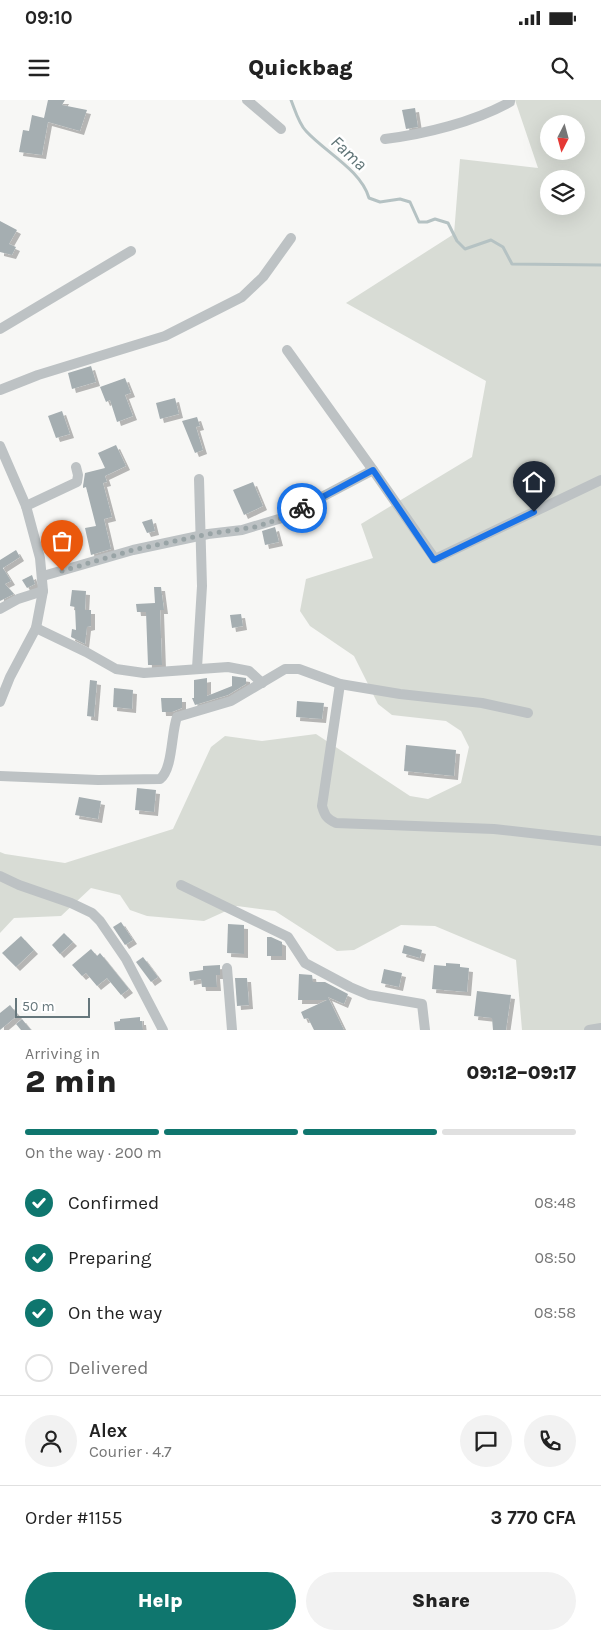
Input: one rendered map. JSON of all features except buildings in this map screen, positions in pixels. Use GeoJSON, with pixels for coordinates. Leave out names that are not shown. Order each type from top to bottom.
{"type":"FeatureCollection","features":[{"type":"Feature","properties":{"kind":"street"},"geometry":{"type":"LineString","coordinates":[[247,100],[281,129]]}},
{"type":"Feature","properties":{"kind":"street"},"geometry":{"type":"LineString","coordinates":[[385,139],[492,112],[510,102],[510,100]]}},
{"type":"Feature","properties":{"kind":"street"},"geometry":{"type":"LineString","coordinates":[[0,390],[38,375],[165,336],[242,297],[263,277],[291,238]]}},
{"type":"Feature","properties":{"kind":"street"},"geometry":{"type":"LineString","coordinates":[[0,329],[131,251]]}},
{"type":"Feature","properties":{"kind":"street"},"geometry":{"type":"LineString","coordinates":[[287,350],[373,470],[434,560],[601,480]]}},
{"type":"Feature","properties":{"kind":"street"},"geometry":{"type":"LineString","coordinates":[[0,446],[26,506],[43,576],[43,591],[36,628],[10,677],[0,702]]}},
{"type":"Feature","properties":{"kind":"street"},"geometry":{"type":"LineString","coordinates":[[26,506],[77,482],[76,467]]}},
{"type":"Feature","properties":{"kind":"street"},"geometry":{"type":"LineString","coordinates":[[43,576],[133,550],[200,536],[242,530],[282,518],[373,470]]}},
{"type":"Feature","properties":{"kind":"street"},"geometry":{"type":"LineString","coordinates":[[197,668],[202,586],[199,479]]}},
{"type":"Feature","properties":{"kind":"street"},"geometry":{"type":"LineString","coordinates":[[0,609],[18,599],[43,591]]}},
{"type":"Feature","properties":{"kind":"street"},"geometry":{"type":"LineString","coordinates":[[36,628],[116,669],[144,673],[228,667],[249,671],[262,683]]}},
{"type":"Feature","properties":{"kind":"street"},"geometry":{"type":"LineString","coordinates":[[0,776],[98,780],[160,779],[164,776],[177,717],[231,700],[285,669],[299,669],[340,684],[400,694],[482,702],[528,713]]}},
{"type":"Feature","properties":{"kind":"street"},"geometry":{"type":"LineString","coordinates":[[340,684],[322,806],[325,816],[329,820],[345,824],[494,829],[601,841]]}},
{"type":"Feature","properties":{"kind":"street"},"geometry":{"type":"LineString","coordinates":[[0,876],[92,913],[100,921],[126,959],[162,1030]]}},
{"type":"Feature","properties":{"kind":"street"},"geometry":{"type":"LineString","coordinates":[[181,885],[288,937],[305,964],[350,987],[369,995],[422,1004],[425,1030]]}},
{"type":"Feature","properties":{"kind":"street"},"geometry":{"type":"LineString","coordinates":[[227,968],[232,1030]]}},
{"type":"Feature","properties":{"kind":"street"},"geometry":{"type":"LineString","coordinates":[[589,1030],[601,1028]]}},
{"type":"Feature","properties":{"kind":"shaded area"},"geometry":{"type":"Polygon","coordinates":[[[515,100],[601,100],[601,1027],[586,1030],[522,1030],[516,960],[435,926],[401,925],[354,950],[337,951],[275,911],[237,906],[204,921],[147,916],[130,910],[120,895],[91,888],[61,916],[14,918],[0,933],[0,852],[65,863],[173,829],[211,747],[225,736],[262,741],[316,734],[410,796],[428,799],[461,783],[469,747],[461,731],[446,721],[392,715],[378,704],[354,656],[310,626],[300,611],[306,579],[373,558],[361,524],[472,457],[486,381],[346,303],[454,234],[460,159],[538,168],[515,100]]]}},
{"type":"Feature","properties":{"kind":"waterway","name":"Fama"},"geometry":{"type":"LineString","coordinates":[[291,100],[297,117],[304,128],[314,139],[351,170],[365,188],[369,198],[380,202],[400,199],[410,202],[419,222],[435,219],[448,223],[457,241],[465,249],[491,240],[503,247],[512,264],[601,265]]}},
{"type":"Feature","properties":{"kind":"way so far"},"geometry":{"type":"LineString","coordinates":[[62,571],[133,550],[208,534],[255,527],[282,518],[302,508]]}},
{"type":"Feature","properties":{"kind":"route"},"geometry":{"type":"LineString","coordinates":[[302,508],[373,470],[434,560],[534,512]]}}]}
